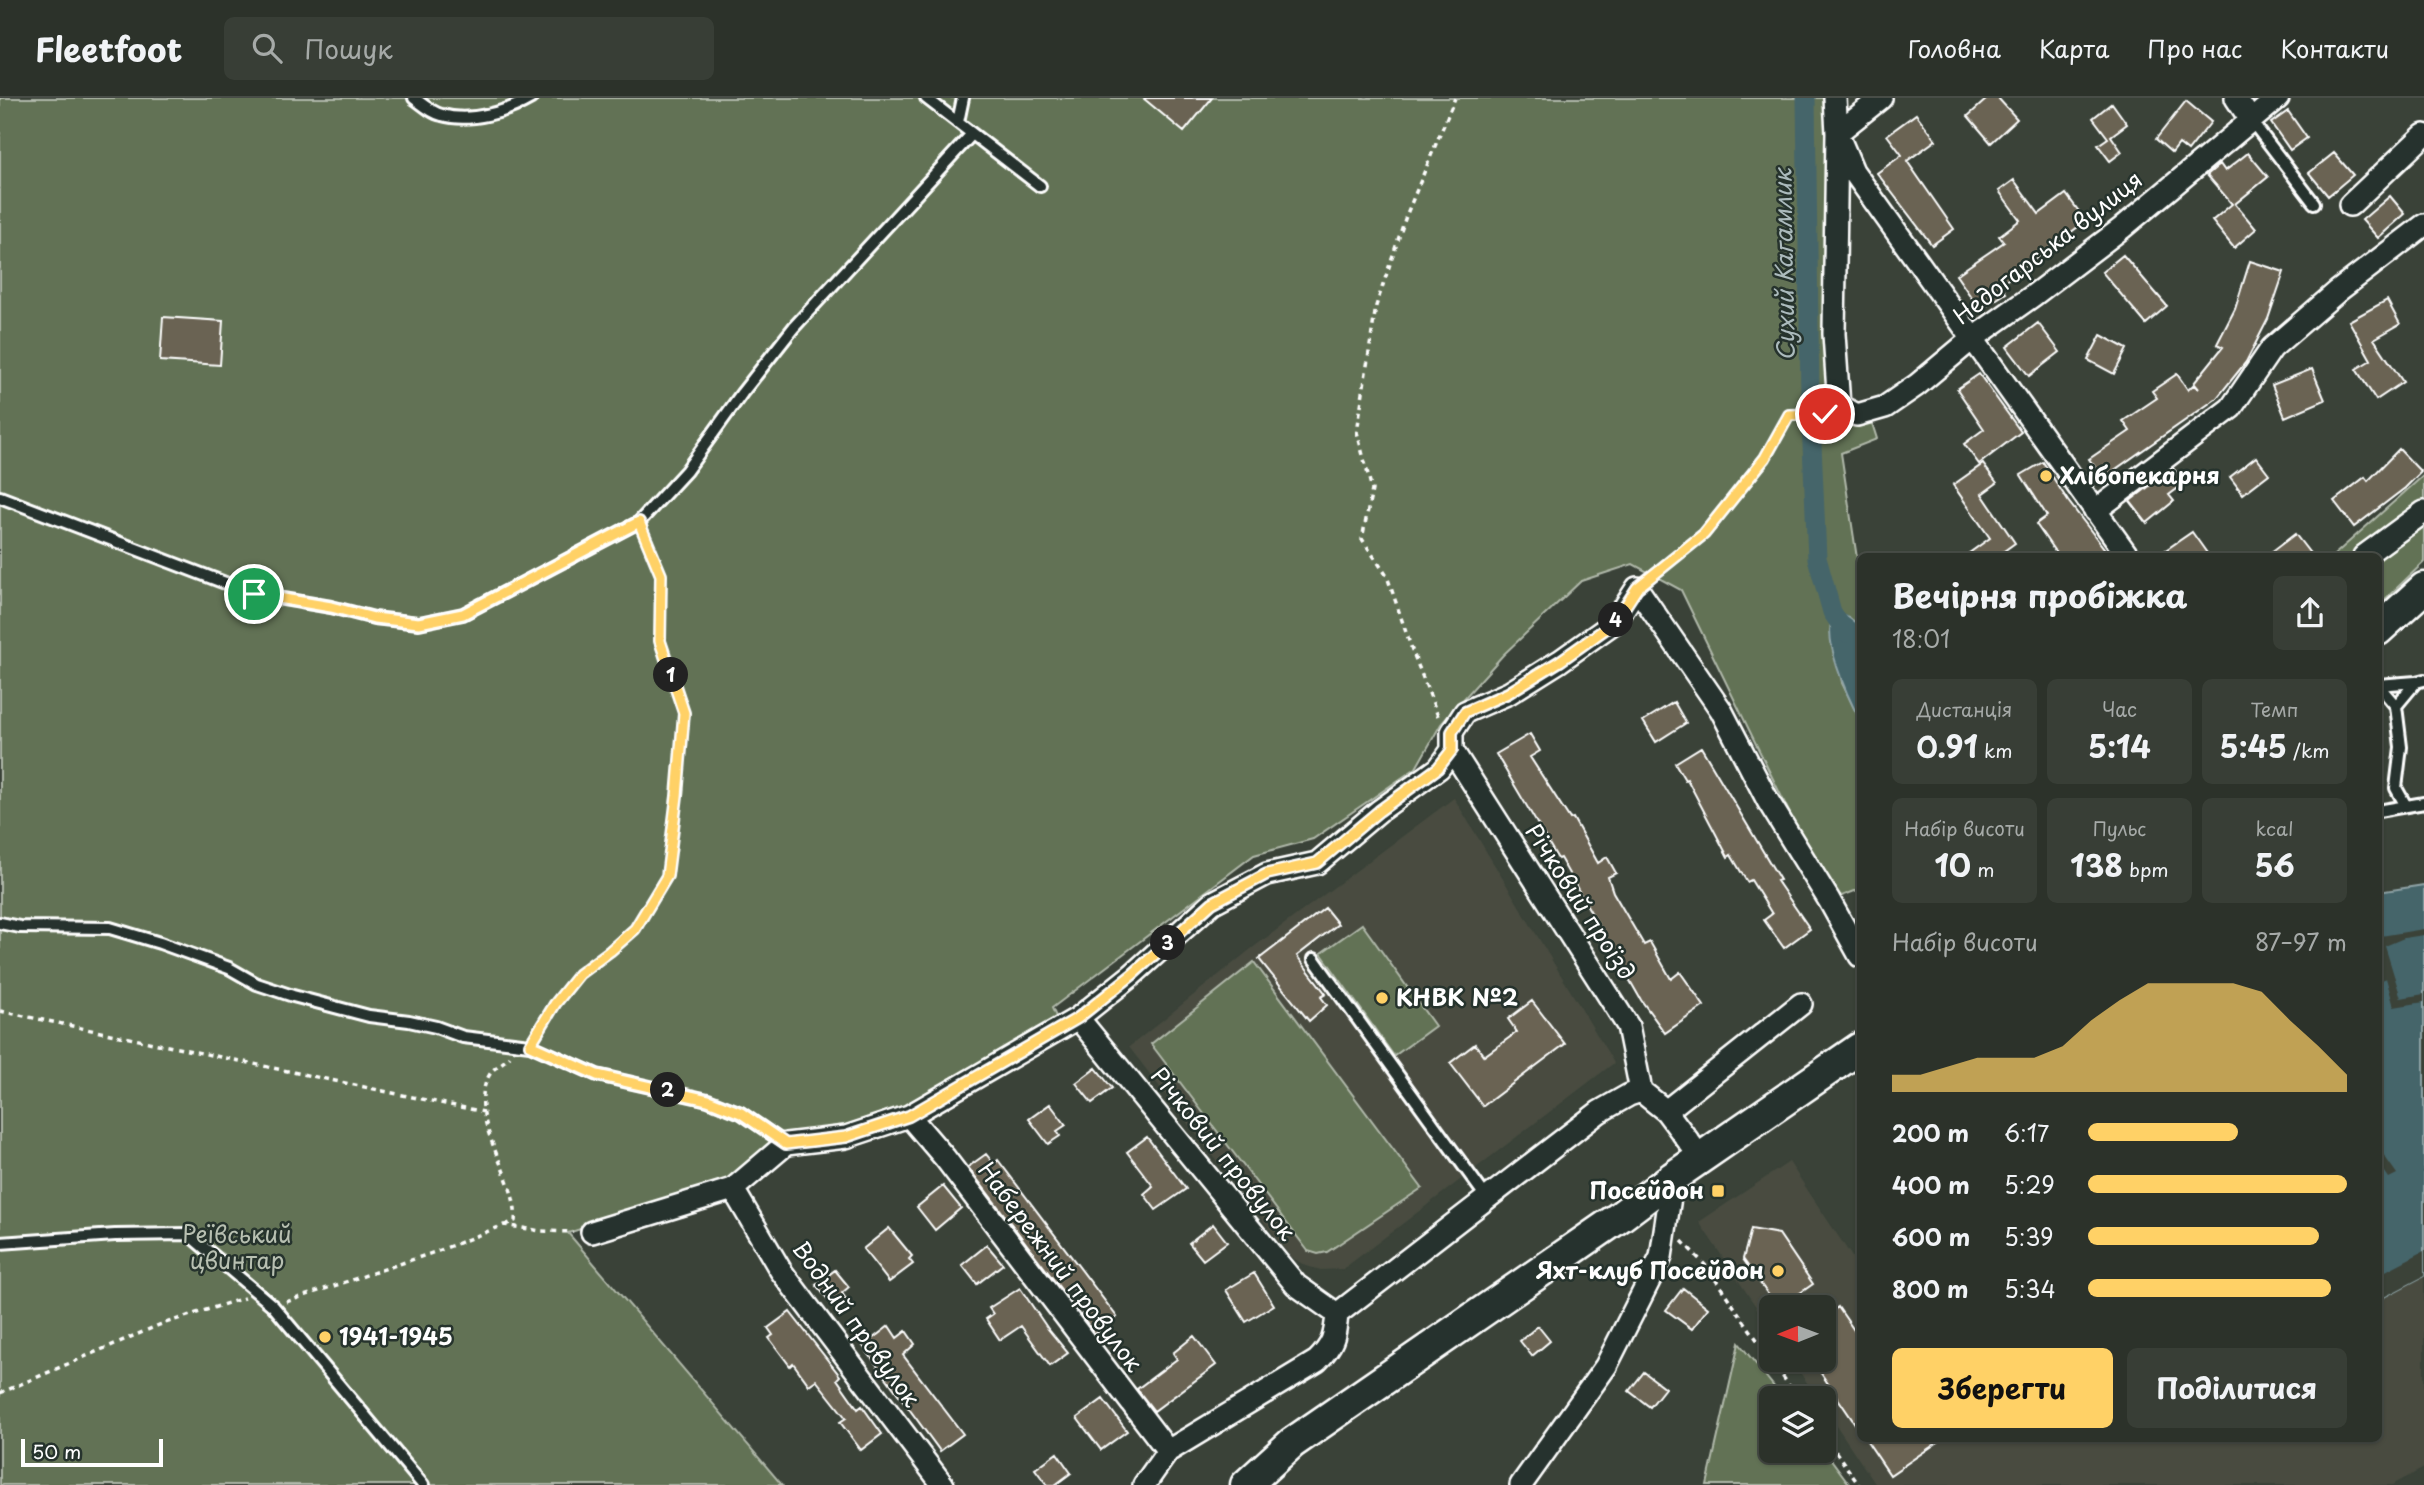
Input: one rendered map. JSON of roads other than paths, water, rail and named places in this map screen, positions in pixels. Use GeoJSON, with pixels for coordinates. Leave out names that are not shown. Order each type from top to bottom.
{"type":"FeatureCollection","features":[{"type":"Feature","properties":{"kind":"main road"},"geometry":{"type":"LineString","coordinates":[[2382,626],[2424,588]]}},
{"type":"Feature","properties":{"kind":"main road"},"geometry":{"type":"LineString","coordinates":[[1246,1485],[1292,1443],[1857,1050]]}},
{"type":"Feature","properties":{"kind":"street"},"geometry":{"type":"LineString","coordinates":[[1835,98],[1837,134],[1853,171],[1873,203],[2126,553]]}},
{"type":"Feature","properties":{"kind":"street"},"geometry":{"type":"LineString","coordinates":[[1837,134],[1881,98]]}},
{"type":"Feature","properties":{"kind":"street"},"geometry":{"type":"LineString","coordinates":[[2236,98],[2250,119]]}},
{"type":"Feature","properties":{"kind":"street","name":"Недогарська вулиця"},"geometry":{"type":"LineString","coordinates":[[1837,134],[1832,410],[1857,415],[1885,407],[1917,385],[1972,339],[2122,228],[2278,98]]}},
{"type":"Feature","properties":{"kind":"street"},"geometry":{"type":"LineString","coordinates":[[2350,205],[2424,135]]}},
{"type":"Feature","properties":{"kind":"street"},"geometry":{"type":"LineString","coordinates":[[2095,511],[2231,408],[2272,348],[2338,291],[2424,225]]}},
{"type":"Feature","properties":{"kind":"street"},"geometry":{"type":"LineString","coordinates":[[2368,553],[2424,512]]}},
{"type":"Feature","properties":{"kind":"street"},"geometry":{"type":"LineString","coordinates":[[592,1232],[733,1189],[786,1144],[846,1137],[909,1116],[1078,1018],[1132,975],[1212,903],[1267,874],[1317,863],[1379,811],[1438,768],[1452,750],[1452,732],[1465,712],[1508,693],[1615,622],[1637,588],[1721,710],[1768,801],[1857,951]]}},
{"type":"Feature","properties":{"kind":"street","name":"Річковий проїзд"},"geometry":{"type":"LineString","coordinates":[[1452,750],[1629,1026],[1641,1091]]}},
{"type":"Feature","properties":{"kind":"street"},"geometry":{"type":"LineString","coordinates":[[1666,1111],[1801,1004]]}},
{"type":"Feature","properties":{"kind":"street","name":"Річковий провулок"},"geometry":{"type":"LineString","coordinates":[[1078,1018],[1296,1285],[1336,1314]]}},
{"type":"Feature","properties":{"kind":"street"},"geometry":{"type":"LineString","coordinates":[[1144,1485],[1168,1451],[1317,1362],[1329,1349],[1336,1335],[1336,1314],[1599,1112],[1641,1091],[1666,1111],[1700,1158]]}},
{"type":"Feature","properties":{"kind":"street","name":"Набережний провулок"},"geometry":{"type":"LineString","coordinates":[[909,1116],[945,1158],[1168,1451]]}},
{"type":"Feature","properties":{"kind":"street"},"geometry":{"type":"LineString","coordinates":[[1521,1485],[1606,1366],[1661,1257],[1673,1177]]}},
{"type":"Feature","properties":{"kind":"street","name":"Водний провулок"},"geometry":{"type":"LineString","coordinates":[[733,1189],[781,1271],[943,1485]]}},
{"type":"Feature","properties":{"kind":"lane"},"geometry":{"type":"LineString","coordinates":[[414,98],[439,115],[462,118],[513,108],[531,98]]}},
{"type":"Feature","properties":{"kind":"lane"},"geometry":{"type":"LineString","coordinates":[[926,98],[1040,186]]}},
{"type":"Feature","properties":{"kind":"lane"},"geometry":{"type":"LineString","coordinates":[[958,122],[963,98]]}},
{"type":"Feature","properties":{"kind":"lane"},"geometry":{"type":"LineString","coordinates":[[2250,119],[2314,203]]}},
{"type":"Feature","properties":{"kind":"lane"},"geometry":{"type":"LineString","coordinates":[[0,496],[254,594],[331,607],[374,618],[419,623],[463,614],[639,522],[686,471],[794,327],[972,134]]}},
{"type":"Feature","properties":{"kind":"lane"},"geometry":{"type":"LineString","coordinates":[[2382,685],[2420,681]]}},
{"type":"Feature","properties":{"kind":"lane"},"geometry":{"type":"LineString","coordinates":[[2396,706],[2420,681]]}},
{"type":"Feature","properties":{"kind":"lane"},"geometry":{"type":"LineString","coordinates":[[2382,690],[2396,706],[2400,747],[2396,788],[2406,806]]}},
{"type":"Feature","properties":{"kind":"lane"},"geometry":{"type":"LineString","coordinates":[[2382,810],[2424,803]]}},
{"type":"Feature","properties":{"kind":"lane"},"geometry":{"type":"LineString","coordinates":[[0,923],[20,928],[110,928],[229,968],[257,984],[293,996],[369,1016],[436,1027],[463,1037],[525,1044],[597,1075],[708,1100],[741,1113],[786,1144]]}},
{"type":"Feature","properties":{"kind":"lane"},"geometry":{"type":"LineString","coordinates":[[1314,959],[1486,1197]]}},
{"type":"Feature","properties":{"kind":"lane"},"geometry":{"type":"LineString","coordinates":[[0,1243],[116,1235],[188,1234],[273,1306],[423,1485]]}},
{"type":"Feature","properties":{"kind":"water"},"geometry":{"type":"Polygon","coordinates":[[[1834,614],[1848,617],[1857,624],[1857,714],[1837,667],[1830,637],[1834,614]]]}},
{"type":"Feature","properties":{"kind":"water"},"geometry":{"type":"Polygon","coordinates":[[[2424,885],[2424,1276],[2382,1298],[2382,891],[2424,885]]]}},
{"type":"Feature","properties":{"kind":"waterway","name":"Сухий Кагамлик"},"geometry":{"type":"LineString","coordinates":[[1806,98],[1810,399],[1817,558],[1832,612],[1846,633]]}},
{"type":"Feature","properties":{"kind":"place","name":"Хлібопекарня"},"geometry":{"type":"Point","coordinates":[2046,476]}},
{"type":"Feature","properties":{"kind":"place","name":"КНВК №2"},"geometry":{"type":"Point","coordinates":[1382,998]}},
{"type":"Feature","properties":{"kind":"place","name":"Посейдон"},"geometry":{"type":"Point","coordinates":[1718,1191]}},
{"type":"Feature","properties":{"kind":"place","name":"Яхт-клуб Посейдон"},"geometry":{"type":"Point","coordinates":[1778,1271]}},
{"type":"Feature","properties":{"kind":"place","name":"1941-1945"},"geometry":{"type":"Point","coordinates":[325,1337]}},
{"type":"Feature","properties":{"kind":"park label","name":"Реївський цвинтар"},"geometry":{"type":"Point","coordinates":[237,1248]}}]}
